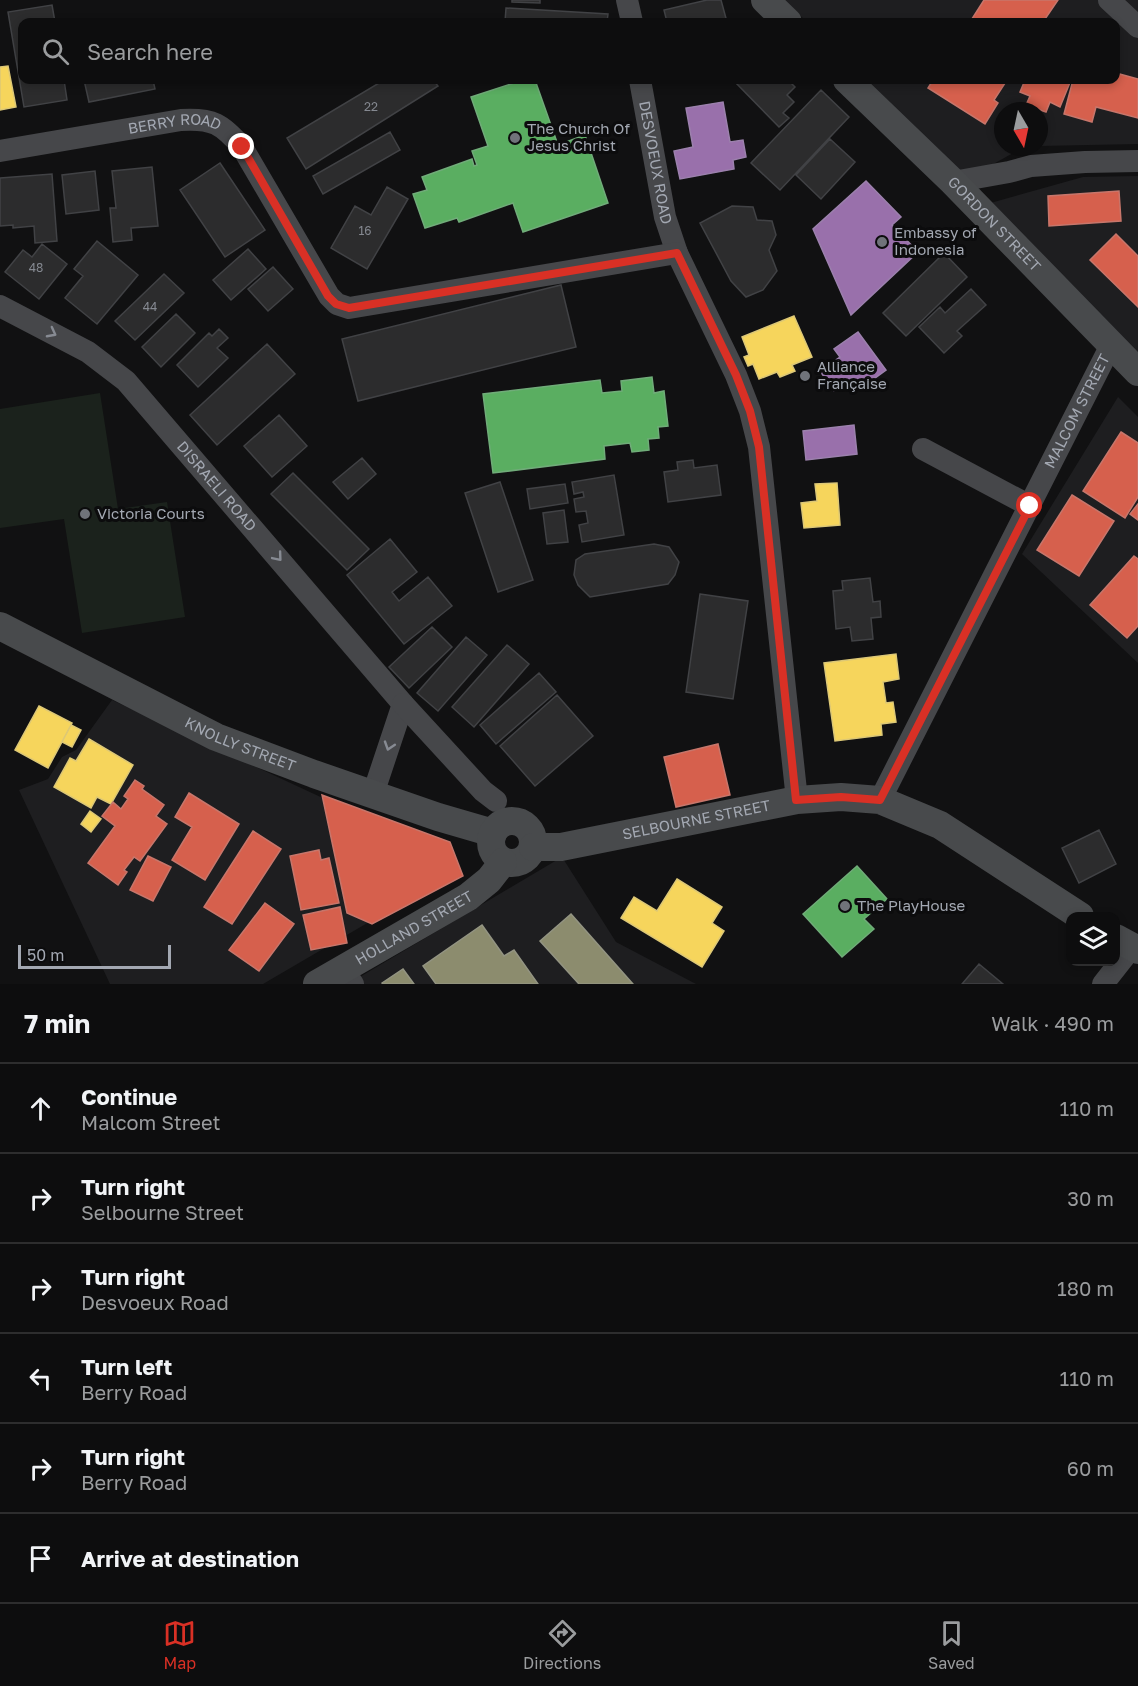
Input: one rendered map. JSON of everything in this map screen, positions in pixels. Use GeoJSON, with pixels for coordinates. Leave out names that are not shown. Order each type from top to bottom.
{"type":"FeatureCollection","features":[{"type":"Feature","properties":{"kind":"main road"},"geometry":{"type":"LineString","coordinates":[[765,0],[784,18]]}},
{"type":"Feature","properties":{"kind":"main road","name":"GORDON STREET"},"geometry":{"type":"LineString","coordinates":[[851,84],[953,182],[1138,372]]}},
{"type":"Feature","properties":{"kind":"main road","name":"KNOLLY STREET"},"geometry":{"type":"LineString","coordinates":[[0,626],[193,727],[280,762],[438,817],[493,833]]}},
{"type":"Feature","properties":{"kind":"main road","name":"SELBOURNE STREET"},"geometry":{"type":"LineString","coordinates":[[533,847],[561,847],[796,800],[841,797],[880,800],[940,825],[1074,912]]}},
{"type":"Feature","properties":{"kind":"main road"},"geometry":{"type":"LineString","coordinates":[[515,821],[528,828],[533,847],[530,854],[518,863],[503,862],[493,852],[491,846],[493,833],[502,824],[515,821]]}},
{"type":"Feature","properties":{"kind":"main road","name":"HOLLAND STREET"},"geometry":{"type":"LineString","coordinates":[[317,984],[348,977],[468,897],[489,880],[503,862]]}},
{"type":"Feature","properties":{"kind":"street"},"geometry":{"type":"LineString","coordinates":[[627,0],[631,18]]}},
{"type":"Feature","properties":{"kind":"street"},"geometry":{"type":"LineString","coordinates":[[1109,0],[1138,27]]}},
{"type":"Feature","properties":{"kind":"street","name":"DESVOEUX ROAD"},"geometry":{"type":"LineString","coordinates":[[641,84],[665,217],[677,253],[736,375],[750,411],[759,447],[796,800]]}},
{"type":"Feature","properties":{"kind":"street","name":"BERRY ROAD"},"geometry":{"type":"LineString","coordinates":[[0,150],[181,120],[197,119],[219,124],[228,130],[242,147],[328,296],[336,304],[349,308],[677,253]]}},
{"type":"Feature","properties":{"kind":"street"},"geometry":{"type":"LineString","coordinates":[[953,182],[1031,166],[1138,160]]}},
{"type":"Feature","properties":{"kind":"street","name":"DISRAELI ROAD"},"geometry":{"type":"LineString","coordinates":[[0,306],[88,352],[126,381],[403,704],[496,801]]}},
{"type":"Feature","properties":{"kind":"street","name":"MALCOM STREET"},"geometry":{"type":"LineString","coordinates":[[880,800],[1112,343]]}},
{"type":"Feature","properties":{"kind":"street"},"geometry":{"type":"LineString","coordinates":[[923,449],[1030,506]]}},
{"type":"Feature","properties":{"kind":"street"},"geometry":{"type":"LineString","coordinates":[[373,794],[403,704]]}},
{"type":"Feature","properties":{"kind":"street"},"geometry":{"type":"LineString","coordinates":[[1103,984],[1129,945]]}},
{"type":"Feature","properties":{"kind":"shaded area"},"geometry":{"type":"Polygon","coordinates":[[[784,0],[1138,0],[1138,144],[1048,146],[1048,102],[994,102],[994,156],[1008,156],[963,181],[867,84],[1120,84],[1120,18],[803,18],[784,0]]]}},
{"type":"Feature","properties":{"kind":"shaded area"},"geometry":{"type":"Polygon","coordinates":[[[1138,176],[1138,354],[987,204],[1083,177],[1138,176]]]}},
{"type":"Feature","properties":{"kind":"shaded area","name":"Victoria Courts"},"geometry":{"type":"Polygon","coordinates":[[[100,393],[118,509],[167,502],[185,617],[82,633],[64,519],[0,528],[0,409],[100,393]]]}},
{"type":"Feature","properties":{"kind":"shaded area"},"geometry":{"type":"Polygon","coordinates":[[[1118,397],[1138,417],[1138,663],[1022,554],[1118,397]]]}},
{"type":"Feature","properties":{"kind":"shaded area"},"geometry":{"type":"Polygon","coordinates":[[[112,700],[445,855],[446,877],[263,984],[110,984],[19,790],[48,779],[62,757],[76,750],[112,700]]]}},
{"type":"Feature","properties":{"kind":"shaded area"},"geometry":{"type":"Polygon","coordinates":[[[562,857],[616,942],[696,984],[348,984],[562,857]]]}},
{"type":"Feature","properties":{"kind":"building: Homes"},"geometry":{"type":"Polygon","coordinates":[[[8,66],[16,107],[0,110],[0,67],[8,66]]]}},
{"type":"Feature","properties":{"kind":"building: Homes"},"geometry":{"type":"Polygon","coordinates":[[[794,316],[812,357],[792,365],[795,371],[780,377],[777,372],[759,379],[753,364],[748,366],[744,357],[749,355],[742,337],[794,316]]]}},
{"type":"Feature","properties":{"kind":"building: Homes"},"geometry":{"type":"Polygon","coordinates":[[[837,483],[840,525],[804,528],[801,503],[817,501],[815,484],[837,483]]]}},
{"type":"Feature","properties":{"kind":"building: Homes"},"geometry":{"type":"Polygon","coordinates":[[[896,654],[899,679],[883,682],[886,703],[893,702],[896,722],[881,724],[882,735],[835,741],[824,663],[896,654]]]}},
{"type":"Feature","properties":{"kind":"building: Homes"},"geometry":{"type":"Polygon","coordinates":[[[39,706],[72,723],[48,768],[15,750],[39,706]]]}},
{"type":"Feature","properties":{"kind":"building: Homes"},"geometry":{"type":"Polygon","coordinates":[[[71,725],[81,730],[72,747],[62,742],[71,725]]]}},
{"type":"Feature","properties":{"kind":"building: Homes"},"geometry":{"type":"Polygon","coordinates":[[[89,739],[133,765],[111,804],[97,797],[91,808],[54,787],[70,758],[76,761],[89,739]]]}},
{"type":"Feature","properties":{"kind":"building: Homes"},"geometry":{"type":"Polygon","coordinates":[[[90,811],[101,819],[91,832],[81,824],[90,811]]]}},
{"type":"Feature","properties":{"kind":"building: Homes"},"geometry":{"type":"Polygon","coordinates":[[[677,879],[722,907],[712,923],[724,931],[702,967],[621,918],[634,897],[657,911],[677,879]]]}},
{"type":"Feature","properties":{"kind":"building: Shops"},"geometry":{"type":"Polygon","coordinates":[[[984,0],[1058,0],[1046,18],[973,18],[984,0]]]}},
{"type":"Feature","properties":{"kind":"building: Shops"},"geometry":{"type":"Polygon","coordinates":[[[1120,74],[1138,79],[1138,118],[1096,107],[1092,122],[1064,114],[1072,84],[1120,84],[1120,74]]]}},
{"type":"Feature","properties":{"kind":"building: Shops"},"geometry":{"type":"Polygon","coordinates":[[[930,84],[1004,84],[994,100],[997,102],[994,102],[994,109],[985,124],[928,88],[930,84]]]}},
{"type":"Feature","properties":{"kind":"building: Shops"},"geometry":{"type":"Polygon","coordinates":[[[1023,84],[1069,84],[1060,107],[1050,102],[1048,107],[1048,102],[1027,102],[1030,96],[1020,92],[1023,84]]]}},
{"type":"Feature","properties":{"kind":"building: Shops"},"geometry":{"type":"Polygon","coordinates":[[[1119,191],[1121,221],[1049,226],[1048,196],[1119,191]]]}},
{"type":"Feature","properties":{"kind":"building: Shops"},"geometry":{"type":"Polygon","coordinates":[[[1116,234],[1138,256],[1138,307],[1090,260],[1116,234]]]}},
{"type":"Feature","properties":{"kind":"building: Shops"},"geometry":{"type":"Polygon","coordinates":[[[1121,432],[1138,443],[1138,497],[1125,518],[1083,491],[1121,432]]]}},
{"type":"Feature","properties":{"kind":"building: Shops"},"geometry":{"type":"Polygon","coordinates":[[[1072,495],[1114,521],[1079,576],[1037,550],[1072,495]]]}},
{"type":"Feature","properties":{"kind":"building: Shops"},"geometry":{"type":"Polygon","coordinates":[[[1138,504],[1138,520],[1130,514],[1138,504]]]}},
{"type":"Feature","properties":{"kind":"building: Shops"},"geometry":{"type":"Polygon","coordinates":[[[1134,556],[1138,559],[1138,626],[1127,638],[1090,605],[1134,556]]]}},
{"type":"Feature","properties":{"kind":"building: Shops"},"geometry":{"type":"Polygon","coordinates":[[[718,744],[730,795],[676,807],[664,757],[718,744]]]}},
{"type":"Feature","properties":{"kind":"building: Shops"},"geometry":{"type":"Polygon","coordinates":[[[135,780],[144,786],[142,789],[164,805],[156,816],[167,824],[140,861],[134,857],[124,870],[127,872],[118,885],[88,863],[115,826],[102,816],[113,802],[121,809],[128,799],[124,796],[135,780]]]}},
{"type":"Feature","properties":{"kind":"building: Shops"},"geometry":{"type":"Polygon","coordinates":[[[189,793],[239,824],[205,880],[172,860],[192,827],[175,817],[189,793]]]}},
{"type":"Feature","properties":{"kind":"building: Shops"},"geometry":{"type":"Polygon","coordinates":[[[322,795],[450,842],[463,876],[372,924],[347,913],[322,795]]]}},
{"type":"Feature","properties":{"kind":"building: Shops"},"geometry":{"type":"Polygon","coordinates":[[[253,831],[281,849],[232,924],[204,907],[253,831]]]}},
{"type":"Feature","properties":{"kind":"building: Shops"},"geometry":{"type":"Polygon","coordinates":[[[319,850],[321,860],[329,858],[339,903],[301,910],[290,856],[319,850]]]}},
{"type":"Feature","properties":{"kind":"building: Shops"},"geometry":{"type":"Polygon","coordinates":[[[148,856],[171,867],[153,901],[130,890],[148,856]]]}},
{"type":"Feature","properties":{"kind":"building: Shops"},"geometry":{"type":"Polygon","coordinates":[[[265,903],[294,924],[259,971],[229,950],[265,903]]]}},
{"type":"Feature","properties":{"kind":"building: Shops"},"geometry":{"type":"Polygon","coordinates":[[[340,907],[347,943],[311,950],[303,915],[340,907]]]}},
{"type":"Feature","properties":{"kind":"building: Offices"},"geometry":{"type":"Polygon","coordinates":[[[723,102],[730,142],[743,140],[746,157],[733,160],[734,169],[680,179],[674,151],[693,147],[686,108],[723,102]]]}},
{"type":"Feature","properties":{"kind":"building: Offices"},"geometry":{"type":"Polygon","coordinates":[[[866,181],[901,217],[892,225],[918,252],[851,315],[813,229],[866,181]]]}},
{"type":"Feature","properties":{"kind":"building: Offices"},"geometry":{"type":"Polygon","coordinates":[[[858,332],[886,370],[860,389],[852,378],[834,391],[820,371],[840,357],[834,349],[858,332]]]}},
{"type":"Feature","properties":{"kind":"building: Offices"},"geometry":{"type":"Polygon","coordinates":[[[854,425],[857,454],[806,460],[803,431],[854,425]]]}},
{"type":"Feature","properties":{"kind":"building: Public"},"geometry":{"type":"Polygon","coordinates":[[[511,84],[536,84],[558,145],[585,135],[608,203],[523,232],[513,203],[459,222],[457,218],[425,228],[413,194],[427,190],[422,177],[472,159],[474,166],[477,165],[472,151],[488,146],[471,97],[511,84]]]}},
{"type":"Feature","properties":{"kind":"building: Public"},"geometry":{"type":"Polygon","coordinates":[[[652,377],[654,393],[664,391],[668,426],[658,427],[659,438],[648,439],[649,450],[632,452],[630,443],[604,446],[605,459],[493,473],[483,394],[600,380],[602,393],[622,391],[621,381],[652,377]]]}},
{"type":"Feature","properties":{"kind":"building: Public","name":"The PlayHouse"},"geometry":{"type":"Polygon","coordinates":[[[857,866],[887,899],[864,919],[874,929],[842,957],[803,914],[857,866]]]}},
{"type":"Feature","properties":{"kind":"building: Industry"},"geometry":{"type":"Polygon","coordinates":[[[571,914],[633,984],[579,984],[540,941],[571,914]]]}},
{"type":"Feature","properties":{"kind":"building: Industry"},"geometry":{"type":"Polygon","coordinates":[[[482,925],[504,956],[514,950],[538,984],[436,984],[423,966],[482,925]]]}},
{"type":"Feature","properties":{"kind":"building: Industry"},"geometry":{"type":"Polygon","coordinates":[[[403,969],[414,984],[382,983],[403,969]]]}},
{"type":"Feature","properties":{"kind":"building: Other"},"geometry":{"type":"Polygon","coordinates":[[[512,0],[540,0],[540,3],[512,2],[512,0]]]}},
{"type":"Feature","properties":{"kind":"building: Other"},"geometry":{"type":"Polygon","coordinates":[[[707,0],[721,0],[726,18],[666,18],[664,10],[707,0]]]}},
{"type":"Feature","properties":{"kind":"building: Other"},"geometry":{"type":"Polygon","coordinates":[[[52,5],[54,18],[18,18],[18,71],[8,12],[52,5]]]}},
{"type":"Feature","properties":{"kind":"building: Other"},"geometry":{"type":"Polygon","coordinates":[[[506,8],[608,14],[608,18],[505,18],[506,8]]]}},
{"type":"Feature","properties":{"kind":"building: Other"},"geometry":{"type":"Polygon","coordinates":[[[20,84],[65,84],[67,100],[24,107],[20,84]]]}},
{"type":"Feature","properties":{"kind":"building: Other"},"geometry":{"type":"Polygon","coordinates":[[[85,84],[154,84],[155,89],[89,102],[85,84]]]}},
{"type":"Feature","properties":{"kind":"building: Other"},"geometry":{"type":"Polygon","coordinates":[[[377,84],[436,84],[438,86],[306,169],[287,138],[377,84]]]}},
{"type":"Feature","properties":{"kind":"building: Other"},"geometry":{"type":"Polygon","coordinates":[[[737,84],[792,84],[795,87],[787,95],[794,102],[783,113],[789,118],[779,127],[737,84]]]}},
{"type":"Feature","properties":{"kind":"building: Other"},"geometry":{"type":"Polygon","coordinates":[[[821,90],[849,117],[780,190],[751,163],[821,90]]]}},
{"type":"Feature","properties":{"kind":"building: Other"},"geometry":{"type":"Polygon","coordinates":[[[390,132],[400,150],[323,194],[313,176],[390,132]]]}},
{"type":"Feature","properties":{"kind":"building: Other"},"geometry":{"type":"Polygon","coordinates":[[[830,139],[855,162],[821,199],[796,175],[830,139]]]}},
{"type":"Feature","properties":{"kind":"building: Other"},"geometry":{"type":"Polygon","coordinates":[[[220,163],[265,230],[225,257],[180,190],[220,163]]]}},
{"type":"Feature","properties":{"kind":"building: Other"},"geometry":{"type":"Polygon","coordinates":[[[152,167],[158,226],[131,228],[132,240],[113,242],[110,208],[116,208],[112,171],[152,167]]]}},
{"type":"Feature","properties":{"kind":"building: Other"},"geometry":{"type":"Polygon","coordinates":[[[95,171],[99,210],[66,214],[62,175],[95,171]]]}},
{"type":"Feature","properties":{"kind":"building: Other"},"geometry":{"type":"Polygon","coordinates":[[[52,174],[57,241],[35,243],[34,226],[13,228],[13,225],[0,226],[0,178],[52,174]]]}},
{"type":"Feature","properties":{"kind":"building: Other"},"geometry":{"type":"Polygon","coordinates":[[[387,187],[408,199],[367,269],[331,248],[355,206],[371,215],[387,187]]]}},
{"type":"Feature","properties":{"kind":"building: Other"},"geometry":{"type":"Polygon","coordinates":[[[732,206],[753,207],[757,220],[772,221],[776,235],[769,250],[777,271],[763,290],[746,297],[731,281],[700,223],[732,206]]]}},
{"type":"Feature","properties":{"kind":"building: Other"},"geometry":{"type":"Polygon","coordinates":[[[97,241],[138,275],[97,324],[65,298],[83,276],[74,269],[97,241]]]}},
{"type":"Feature","properties":{"kind":"building: Other"},"geometry":{"type":"Polygon","coordinates":[[[42,244],[67,264],[39,299],[5,272],[23,250],[32,257],[42,244]]]}},
{"type":"Feature","properties":{"kind":"building: Other"},"geometry":{"type":"Polygon","coordinates":[[[248,249],[266,269],[231,300],[213,280],[248,249]]]}},
{"type":"Feature","properties":{"kind":"building: Other"},"geometry":{"type":"Polygon","coordinates":[[[944,253],[967,277],[906,336],[883,313],[944,253]]]}},
{"type":"Feature","properties":{"kind":"building: Other"},"geometry":{"type":"Polygon","coordinates":[[[273,267],[293,289],[268,311],[248,289],[273,267]]]}},
{"type":"Feature","properties":{"kind":"building: Other"},"geometry":{"type":"Polygon","coordinates":[[[164,274],[184,293],[135,340],[115,321],[164,274]]]}},
{"type":"Feature","properties":{"kind":"building: Other"},"geometry":{"type":"Polygon","coordinates":[[[561,285],[576,347],[358,401],[342,339],[561,285]]]}},
{"type":"Feature","properties":{"kind":"building: Other"},"geometry":{"type":"Polygon","coordinates":[[[971,289],[986,305],[957,331],[962,336],[944,353],[919,327],[940,307],[945,313],[971,289]]]}},
{"type":"Feature","properties":{"kind":"building: Other"},"geometry":{"type":"Polygon","coordinates":[[[176,314],[195,333],[161,367],[142,347],[176,314]]]}},
{"type":"Feature","properties":{"kind":"building: Other"},"geometry":{"type":"Polygon","coordinates":[[[219,329],[228,338],[217,348],[228,358],[198,387],[177,365],[209,333],[212,336],[219,329]]]}},
{"type":"Feature","properties":{"kind":"building: Other"},"geometry":{"type":"Polygon","coordinates":[[[267,344],[295,374],[217,445],[190,415],[267,344]]]}},
{"type":"Feature","properties":{"kind":"building: Other"},"geometry":{"type":"Polygon","coordinates":[[[279,415],[307,446],[272,477],[244,446],[279,415]]]}},
{"type":"Feature","properties":{"kind":"building: Other"},"geometry":{"type":"Polygon","coordinates":[[[362,458],[376,474],[348,499],[333,482],[362,458]]]}},
{"type":"Feature","properties":{"kind":"building: Other"},"geometry":{"type":"Polygon","coordinates":[[[693,460],[694,468],[717,465],[721,495],[668,502],[664,472],[678,470],[677,462],[693,460]]]}},
{"type":"Feature","properties":{"kind":"building: Other"},"geometry":{"type":"Polygon","coordinates":[[[293,473],[369,549],[347,570],[271,494],[293,473]]]}},
{"type":"Feature","properties":{"kind":"building: Other"},"geometry":{"type":"Polygon","coordinates":[[[614,475],[624,535],[582,542],[579,525],[588,523],[586,511],[576,512],[574,499],[584,497],[583,492],[574,494],[572,482],[614,475]]]}},
{"type":"Feature","properties":{"kind":"building: Other"},"geometry":{"type":"Polygon","coordinates":[[[500,482],[533,580],[498,592],[465,493],[500,482]]]}},
{"type":"Feature","properties":{"kind":"building: Other"},"geometry":{"type":"Polygon","coordinates":[[[565,484],[568,503],[530,509],[527,489],[565,484]]]}},
{"type":"Feature","properties":{"kind":"building: Other"},"geometry":{"type":"Polygon","coordinates":[[[564,510],[568,542],[547,544],[543,513],[564,510]]]}},
{"type":"Feature","properties":{"kind":"building: Other"},"geometry":{"type":"Polygon","coordinates":[[[390,539],[417,572],[392,592],[399,601],[428,577],[452,606],[404,644],[347,575],[390,539]]]}},
{"type":"Feature","properties":{"kind":"building: Other"},"geometry":{"type":"Polygon","coordinates":[[[654,544],[669,547],[679,562],[675,575],[668,584],[590,597],[578,585],[574,575],[576,560],[585,554],[654,544]]]}},
{"type":"Feature","properties":{"kind":"building: Other"},"geometry":{"type":"Polygon","coordinates":[[[870,578],[873,602],[880,601],[881,617],[871,618],[873,639],[852,641],[850,627],[836,629],[833,591],[843,590],[842,581],[870,578]]]}},
{"type":"Feature","properties":{"kind":"building: Other"},"geometry":{"type":"Polygon","coordinates":[[[700,594],[748,601],[733,699],[686,692],[700,594]]]}},
{"type":"Feature","properties":{"kind":"building: Other"},"geometry":{"type":"Polygon","coordinates":[[[432,627],[452,647],[409,688],[389,667],[432,627]]]}},
{"type":"Feature","properties":{"kind":"building: Other"},"geometry":{"type":"Polygon","coordinates":[[[466,637],[487,655],[438,711],[417,693],[466,637]]]}},
{"type":"Feature","properties":{"kind":"building: Other"},"geometry":{"type":"Polygon","coordinates":[[[507,645],[529,664],[474,727],[452,707],[507,645]]]}},
{"type":"Feature","properties":{"kind":"building: Other"},"geometry":{"type":"Polygon","coordinates":[[[539,673],[556,692],[496,744],[480,725],[539,673]]]}},
{"type":"Feature","properties":{"kind":"building: Other"},"geometry":{"type":"Polygon","coordinates":[[[557,695],[593,736],[535,786],[500,746],[557,695]]]}},
{"type":"Feature","properties":{"kind":"building: Other"},"geometry":{"type":"Polygon","coordinates":[[[1099,830],[1116,864],[1079,883],[1062,848],[1099,830]]]}},
{"type":"Feature","properties":{"kind":"building: Other"},"geometry":{"type":"Polygon","coordinates":[[[979,964],[1003,984],[962,984],[979,964]]]}},
{"type":"Feature","properties":{"kind":"place","name":"The Church Of Jesus Christ"},"geometry":{"type":"Point","coordinates":[515,138]}},
{"type":"Feature","properties":{"kind":"place","name":"Embassy of Indonesia"},"geometry":{"type":"Point","coordinates":[882,242]}},
{"type":"Feature","properties":{"kind":"place","name":"Alliance Française"},"geometry":{"type":"Point","coordinates":[805,376]}},
{"type":"Feature","properties":{"kind":"place","name":"Victoria Courts"},"geometry":{"type":"Point","coordinates":[85,514]}},
{"type":"Feature","properties":{"kind":"place","name":"The PlayHouse"},"geometry":{"type":"Point","coordinates":[845,906]}},
{"type":"Feature","properties":{"kind":"route"},"geometry":{"type":"LineString","coordinates":[[242,147],[328,296],[336,304],[349,308],[677,253],[736,375],[750,411],[759,447],[796,800],[841,797],[880,800],[1030,506]]}}]}
